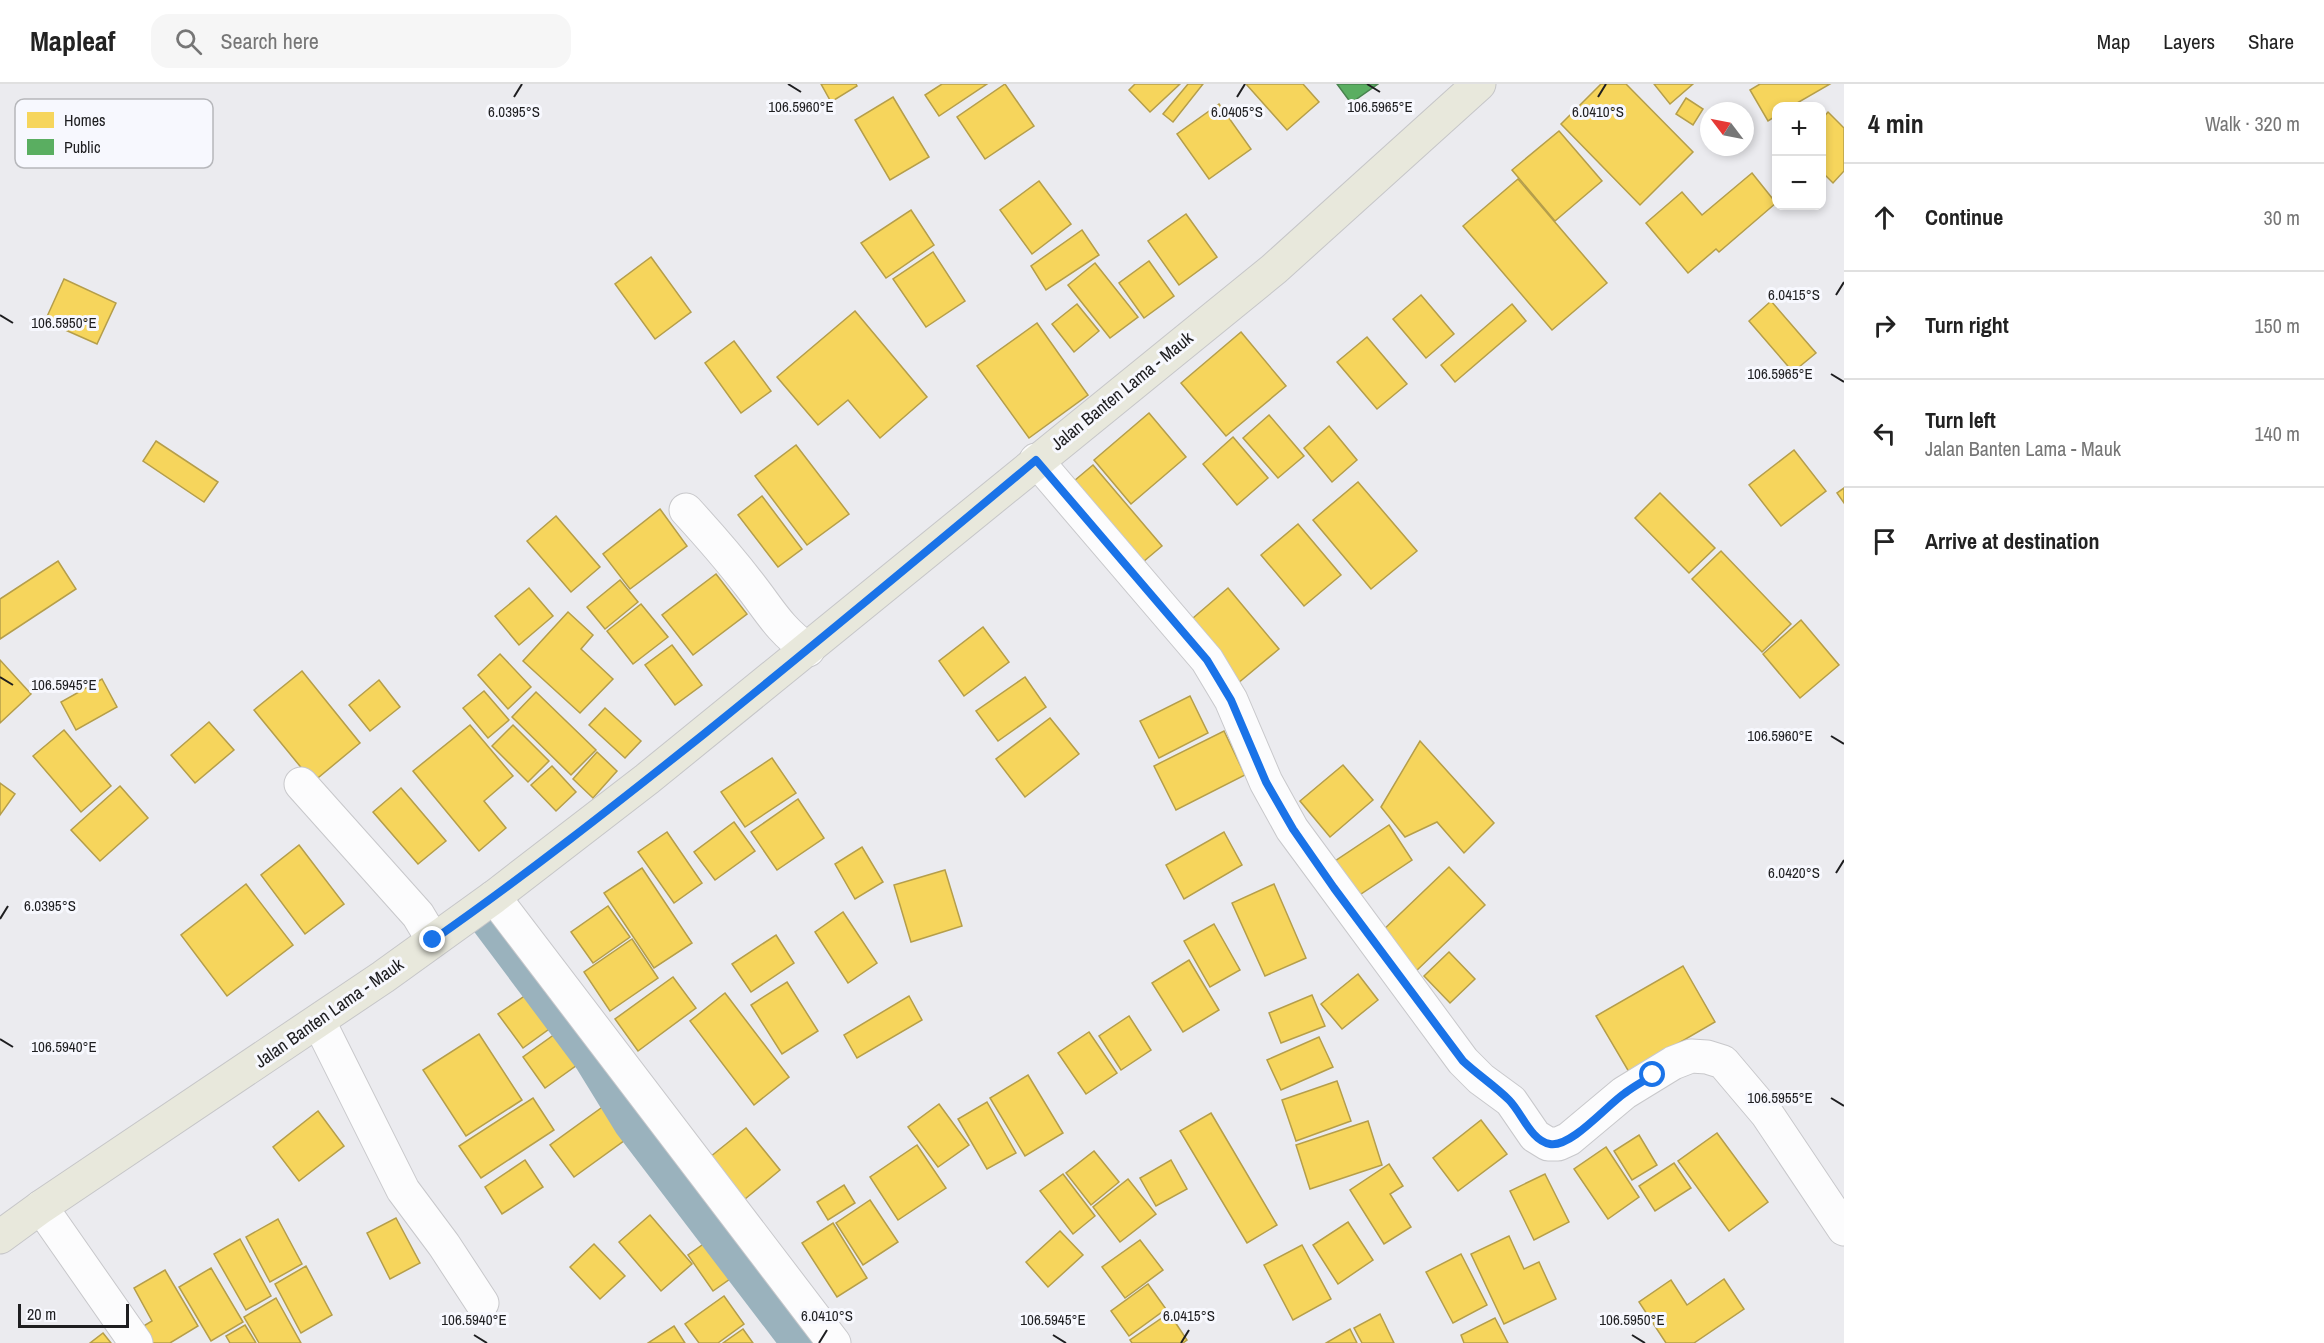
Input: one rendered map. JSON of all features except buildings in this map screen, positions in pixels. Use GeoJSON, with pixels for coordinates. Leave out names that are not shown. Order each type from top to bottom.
{"type":"FeatureCollection","features":[{"type":"Feature","properties":{"kind":"main road","name":"Jalan Banten Lama - Mauk"},"geometry":{"type":"LineString","coordinates":[[0,1237],[41,1207],[319,1022],[494,897],[647,779],[808,650],[1036,460],[1274,269],[1479,84]]}},
{"type":"Feature","properties":{"kind":"street"},"geometry":{"type":"LineString","coordinates":[[1036,460],[1207,660],[1231,700],[1266,782],[1298,837],[1463,1061],[1481,1079],[1510,1101],[1535,1136],[1548,1144],[1558,1144],[1569,1139],[1624,1093],[1673,1063],[1691,1056],[1707,1057],[1723,1062],[1767,1114],[1844,1229]]}},
{"type":"Feature","properties":{"kind":"street"},"geometry":{"type":"LineString","coordinates":[[686,510],[750,586],[773,618],[789,636],[808,650]]}},
{"type":"Feature","properties":{"kind":"street"},"geometry":{"type":"LineString","coordinates":[[302,784],[418,915],[433,940]]}},
{"type":"Feature","properties":{"kind":"street"},"geometry":{"type":"LineString","coordinates":[[494,897],[834,1343]]}},
{"type":"Feature","properties":{"kind":"street"},"geometry":{"type":"LineString","coordinates":[[319,1022],[403,1190],[444,1245],[482,1303]]}},
{"type":"Feature","properties":{"kind":"street"},"geometry":{"type":"LineString","coordinates":[[41,1207],[136,1343]]}},
{"type":"Feature","properties":{"kind":"waterway"},"geometry":{"type":"LineString","coordinates":[[486,915],[593,1058],[633,1123],[801,1343]]}},
{"type":"Feature","properties":{"kind":"route"},"geometry":{"type":"LineString","coordinates":[[433,940],[494,897],[647,779],[808,650],[1036,460],[1207,660],[1231,700],[1266,782],[1293,829],[1334,888],[1463,1061],[1481,1079],[1510,1101],[1535,1136],[1548,1144],[1558,1144],[1569,1139],[1624,1093],[1653,1075]]}}]}
